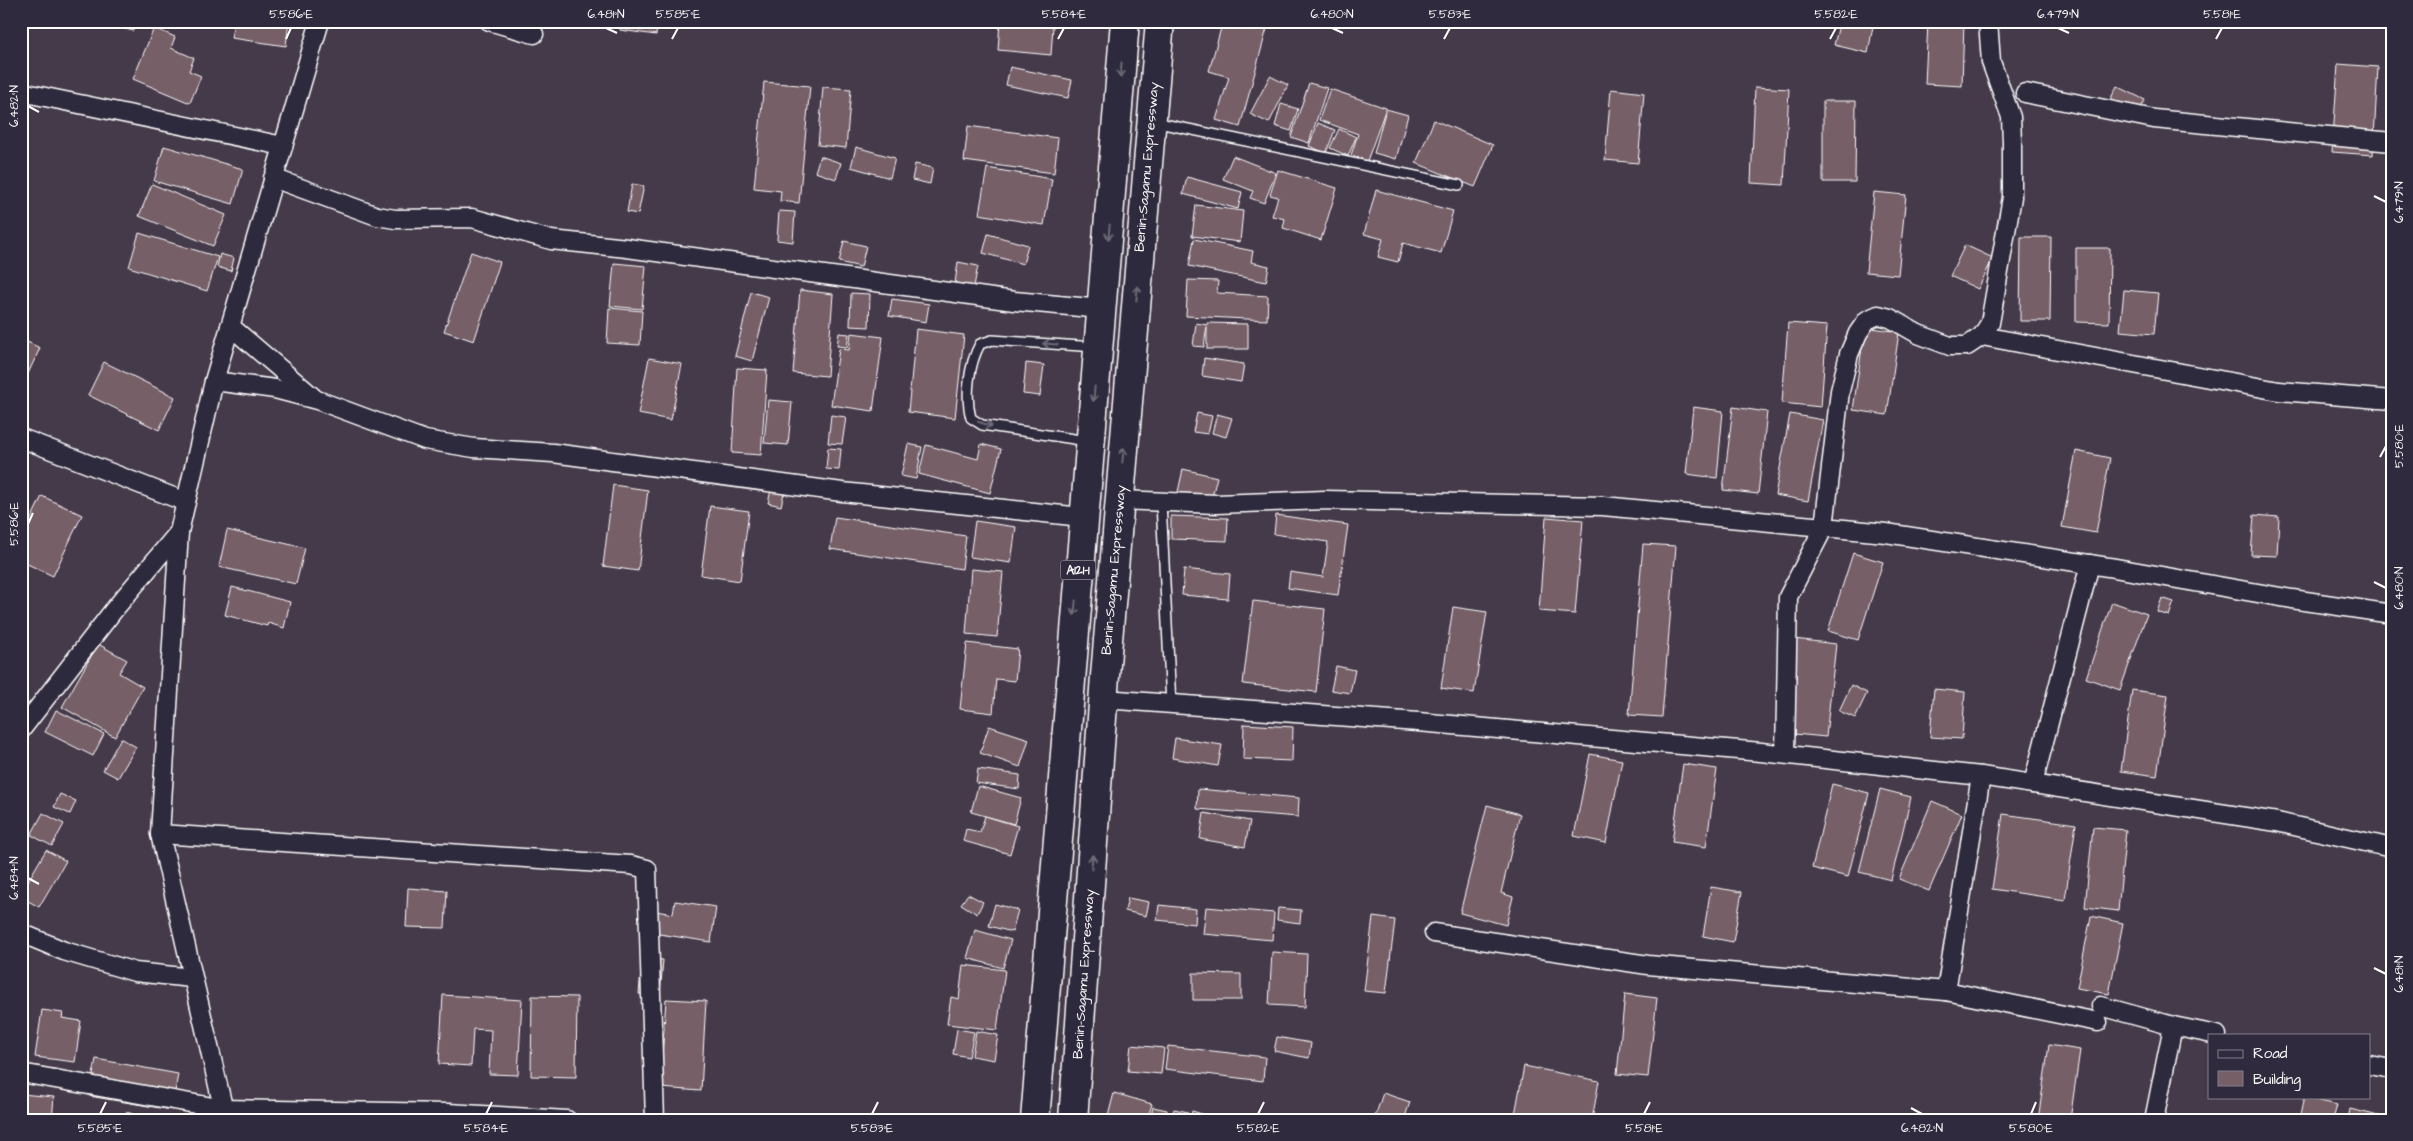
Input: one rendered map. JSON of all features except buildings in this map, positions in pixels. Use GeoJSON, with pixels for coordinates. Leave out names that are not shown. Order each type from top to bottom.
{"type":"FeatureCollection","features":[{"type":"Feature","properties":{"kind":"highway","name":"A121-1"},"geometry":{"type":"LineString","coordinates":[[1034,1120],[1082,517],[1102,308],[1125,21]]}},
{"type":"Feature","properties":{"kind":"highway","name":"Benin-Sagamu Expressway"},"geometry":{"type":"LineString","coordinates":[[1073,1120],[1104,699],[1160,21]]}},
{"type":"Feature","properties":{"kind":"street"},"geometry":{"type":"LineString","coordinates":[[225,1115],[160,834],[179,532],[214,381],[320,21]]}},
{"type":"Feature","properties":{"kind":"street"},"geometry":{"type":"LineString","coordinates":[[489,21],[534,34]]}},
{"type":"Feature","properties":{"kind":"street"},"geometry":{"type":"LineString","coordinates":[[1785,754],[1788,597],[1824,527],[1840,390],[1848,354],[1858,333],[1867,320],[1878,315],[1890,318],[1918,334],[1950,346],[1967,346],[1982,336],[1990,323],[2012,197],[2011,117],[1991,62],[1988,21]]}},
{"type":"Feature","properties":{"kind":"street"},"geometry":{"type":"LineString","coordinates":[[21,92],[283,146]]}},
{"type":"Feature","properties":{"kind":"street"},"geometry":{"type":"LineString","coordinates":[[2025,93],[2154,119],[2392,142]]}},
{"type":"Feature","properties":{"kind":"street"},"geometry":{"type":"LineString","coordinates":[[273,178],[377,216],[395,219],[472,218],[551,240],[636,249],[1014,301],[1102,308]]}},
{"type":"Feature","properties":{"kind":"street"},"geometry":{"type":"LineString","coordinates":[[230,326],[317,400]]}},
{"type":"Feature","properties":{"kind":"street"},"geometry":{"type":"LineString","coordinates":[[1982,336],[2279,391],[2392,400]]}},
{"type":"Feature","properties":{"kind":"street"},"geometry":{"type":"LineString","coordinates":[[214,381],[274,389],[317,400],[425,440],[474,448],[572,456],[842,492],[1082,517]]}},
{"type":"Feature","properties":{"kind":"street"},"geometry":{"type":"LineString","coordinates":[[21,438],[186,502]]}},
{"type":"Feature","properties":{"kind":"street"},"geometry":{"type":"LineString","coordinates":[[1120,500],[1216,504],[1325,500],[1603,506],[1886,532],[2090,564],[2292,600],[2392,614]]}},
{"type":"Feature","properties":{"kind":"street"},"geometry":{"type":"LineString","coordinates":[[21,730],[112,611],[179,532]]}},
{"type":"Feature","properties":{"kind":"street"},"geometry":{"type":"LineString","coordinates":[[2034,784],[2090,564]]}},
{"type":"Feature","properties":{"kind":"street"},"geometry":{"type":"LineString","coordinates":[[1104,699],[1418,722],[1785,754],[1981,776],[2277,822],[2392,848]]}},
{"type":"Feature","properties":{"kind":"street"},"geometry":{"type":"LineString","coordinates":[[1946,991],[1981,776]]}},
{"type":"Feature","properties":{"kind":"street"},"geometry":{"type":"LineString","coordinates":[[160,834],[631,864],[647,869],[655,1120]]}},
{"type":"Feature","properties":{"kind":"street"},"geometry":{"type":"LineString","coordinates":[[21,933],[64,951],[135,972],[192,978]]}},
{"type":"Feature","properties":{"kind":"street"},"geometry":{"type":"LineString","coordinates":[[1434,934],[1648,965],[1946,991],[2099,1014],[2213,1034]]}},
{"type":"Feature","properties":{"kind":"street"},"geometry":{"type":"LineString","coordinates":[[2154,1120],[2173,1026]]}},
{"type":"Feature","properties":{"kind":"street"},"geometry":{"type":"LineString","coordinates":[[2370,1065],[2392,1069]]}},
{"type":"Feature","properties":{"kind":"street"},"geometry":{"type":"LineString","coordinates":[[21,1073],[225,1115],[448,1113],[567,1120]]}},
{"type":"Feature","properties":{"kind":"lane"},"geometry":{"type":"LineString","coordinates":[[1151,122],[1460,185]]}},
{"type":"Feature","properties":{"kind":"lane"},"geometry":{"type":"LineString","coordinates":[[1090,441],[982,425],[971,418],[968,405],[973,356],[980,344],[992,340],[1098,347]]}},
{"type":"Feature","properties":{"kind":"lane"},"geometry":{"type":"LineString","coordinates":[[1161,502],[1171,704]]}}]}
